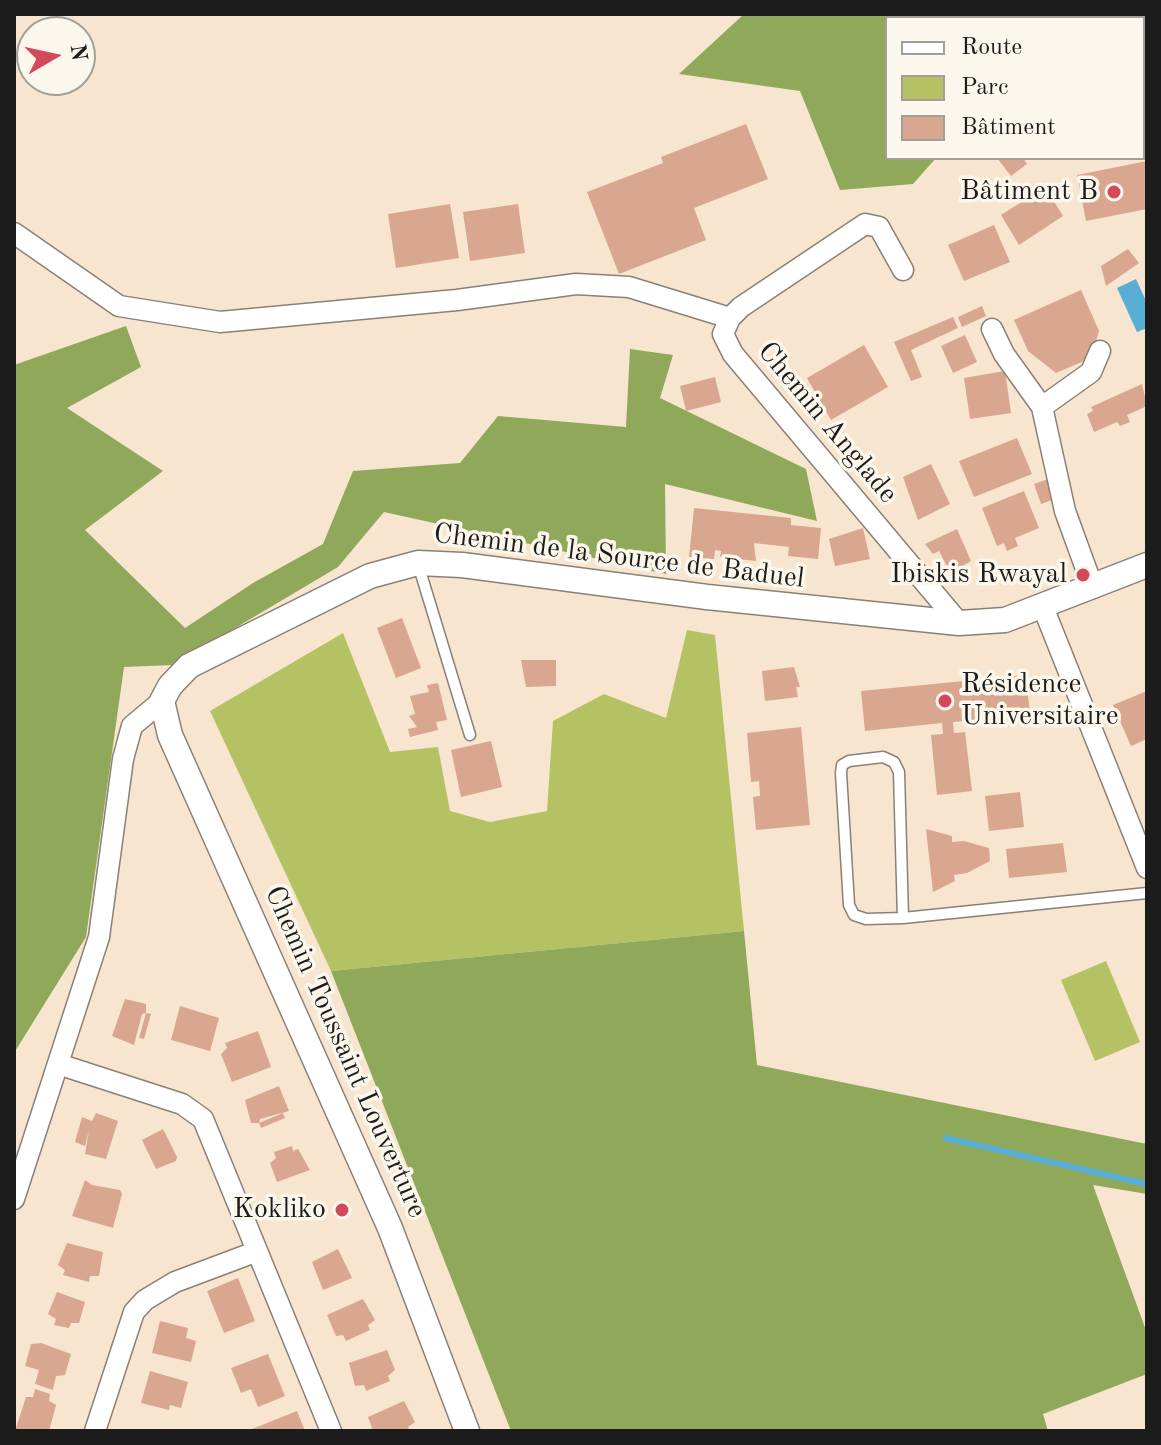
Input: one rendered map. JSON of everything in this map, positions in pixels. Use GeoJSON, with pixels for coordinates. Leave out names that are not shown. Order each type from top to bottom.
{"type":"FeatureCollection","features":[{"type":"Feature","properties":{"kind":"street"},"geometry":{"type":"LineString","coordinates":[[14,233],[119,306],[220,322],[457,300],[576,284],[629,287],[730,318],[865,224],[879,227],[903,270]]}},
{"type":"Feature","properties":{"kind":"street","name":"Chemin Anglade"},"geometry":{"type":"LineString","coordinates":[[730,318],[723,334],[733,354],[959,623]]}},
{"type":"Feature","properties":{"kind":"street"},"geometry":{"type":"LineString","coordinates":[[992,329],[1004,354],[1042,407],[1065,511],[1093,588]]}},
{"type":"Feature","properties":{"kind":"street"},"geometry":{"type":"LineString","coordinates":[[1042,407],[1091,372],[1100,351]]}},
{"type":"Feature","properties":{"kind":"street","name":"Chemin de la Source de Baduel"},"geometry":{"type":"LineString","coordinates":[[14,1199],[99,937],[123,759],[132,726],[162,701],[189,666],[370,576],[418,563],[462,565],[707,597],[959,623],[1005,620],[1147,565]]}},
{"type":"Feature","properties":{"kind":"street"},"geometry":{"type":"LineString","coordinates":[[1043,607],[1147,868]]}},
{"type":"Feature","properties":{"kind":"street","name":"Chemin Toussaint Louverture"},"geometry":{"type":"LineString","coordinates":[[162,701],[170,735],[390,1228],[467,1431]]}},
{"type":"Feature","properties":{"kind":"street"},"geometry":{"type":"LineString","coordinates":[[58,1064],[182,1104],[203,1119],[331,1431]]}},
{"type":"Feature","properties":{"kind":"street"},"geometry":{"type":"LineString","coordinates":[[95,1431],[126,1326],[139,1306],[175,1282],[255,1252]]}},
{"type":"Feature","properties":{"kind":"lane"},"geometry":{"type":"LineString","coordinates":[[418,563],[470,735]]}},
{"type":"Feature","properties":{"kind":"lane"},"geometry":{"type":"LineString","coordinates":[[903,918],[899,772],[894,762],[883,757],[849,761],[842,765],[841,773],[849,905],[854,915],[866,919],[903,918],[1147,893]]}},
{"type":"Feature","properties":{"kind":"green space"},"geometry":{"type":"Polygon","coordinates":[[[744,14],[974,16],[885,16],[885,160],[934,160],[913,184],[840,190],[800,91],[679,74],[744,14]]]}},
{"type":"Feature","properties":{"kind":"green space"},"geometry":{"type":"Polygon","coordinates":[[[126,326],[141,367],[67,408],[163,471],[85,530],[185,628],[253,583],[323,544],[353,471],[460,463],[498,416],[626,427],[630,349],[673,355],[660,398],[806,469],[817,521],[665,484],[666,574],[384,512],[338,567],[173,665],[124,667],[86,937],[14,1053],[14,365],[126,326]]]}},
{"type":"Feature","properties":{"kind":"green space"},"geometry":{"type":"Polygon","coordinates":[[[687,630],[715,635],[744,931],[331,971],[210,711],[343,633],[390,752],[438,747],[450,811],[490,822],[547,811],[553,721],[604,694],[666,718],[687,630]]]}},
{"type":"Feature","properties":{"kind":"green space"},"geometry":{"type":"Polygon","coordinates":[[[744,931],[757,1065],[1147,1144],[1147,1194],[1093,1185],[1147,1333],[1147,1374],[1043,1414],[1048,1431],[511,1431],[331,971],[744,931]]]}},
{"type":"Feature","properties":{"kind":"green space"},"geometry":{"type":"Polygon","coordinates":[[[1106,961],[1140,1042],[1095,1061],[1061,980],[1106,961]]]}},
{"type":"Feature","properties":{"kind":"water"},"geometry":{"type":"Polygon","coordinates":[[[1136,279],[1147,303],[1147,328],[1137,332],[1117,288],[1136,279]]]}},
{"type":"Feature","properties":{"kind":"building"},"geometry":{"type":"Polygon","coordinates":[[[746,124],[768,179],[694,208],[706,240],[619,274],[587,192],[663,163],[661,157],[746,124]]]}},
{"type":"Feature","properties":{"kind":"building"},"geometry":{"type":"Polygon","coordinates":[[[999,160],[1024,160],[1027,164],[1011,176],[999,160]]]}},
{"type":"Feature","properties":{"kind":"building","name":"Bâtiment B"},"geometry":{"type":"Polygon","coordinates":[[[1147,161],[1147,209],[1086,221],[1077,175],[1147,161]]]}},
{"type":"Feature","properties":{"kind":"building"},"geometry":{"type":"Polygon","coordinates":[[[1045,187],[1063,216],[1019,245],[1001,215],[1045,187]]]}},
{"type":"Feature","properties":{"kind":"building"},"geometry":{"type":"Polygon","coordinates":[[[450,204],[459,258],[396,268],[388,214],[450,204]]]}},
{"type":"Feature","properties":{"kind":"building"},"geometry":{"type":"Polygon","coordinates":[[[518,204],[525,253],[470,261],[463,212],[518,204]]]}},
{"type":"Feature","properties":{"kind":"building"},"geometry":{"type":"Polygon","coordinates":[[[994,225],[1010,262],[964,281],[948,245],[994,225]]]}},
{"type":"Feature","properties":{"kind":"building"},"geometry":{"type":"Polygon","coordinates":[[[1128,249],[1139,263],[1106,286],[1101,266],[1128,249]]]}},
{"type":"Feature","properties":{"kind":"building"},"geometry":{"type":"Polygon","coordinates":[[[1081,290],[1099,331],[1091,358],[1056,373],[1028,351],[1014,320],[1081,290]]]}},
{"type":"Feature","properties":{"kind":"building"},"geometry":{"type":"Polygon","coordinates":[[[982,306],[986,316],[962,327],[958,317],[982,306]]]}},
{"type":"Feature","properties":{"kind":"building"},"geometry":{"type":"Polygon","coordinates":[[[953,317],[958,328],[911,350],[922,377],[911,381],[894,342],[953,317]]]}},
{"type":"Feature","properties":{"kind":"building"},"geometry":{"type":"Polygon","coordinates":[[[965,335],[977,362],[953,373],[941,346],[965,335]]]}},
{"type":"Feature","properties":{"kind":"building"},"geometry":{"type":"Polygon","coordinates":[[[864,345],[888,387],[831,420],[807,378],[864,345]]]}},
{"type":"Feature","properties":{"kind":"building"},"geometry":{"type":"Polygon","coordinates":[[[1005,371],[1011,413],[970,419],[964,378],[1005,371]]]}},
{"type":"Feature","properties":{"kind":"building"},"geometry":{"type":"Polygon","coordinates":[[[715,377],[721,402],[686,411],[680,386],[715,377]]]}},
{"type":"Feature","properties":{"kind":"building"},"geometry":{"type":"Polygon","coordinates":[[[1142,384],[1147,406],[1127,415],[1130,422],[1120,426],[1117,422],[1094,432],[1087,414],[1093,411],[1091,407],[1142,384]]]}},
{"type":"Feature","properties":{"kind":"building"},"geometry":{"type":"Polygon","coordinates":[[[1017,438],[1032,474],[974,497],[959,461],[1017,438]]]}},
{"type":"Feature","properties":{"kind":"building"},"geometry":{"type":"Polygon","coordinates":[[[931,464],[950,504],[918,520],[903,477],[931,464]]]}},
{"type":"Feature","properties":{"kind":"building"},"geometry":{"type":"Polygon","coordinates":[[[1051,478],[1058,498],[1041,504],[1034,484],[1051,478]]]}},
{"type":"Feature","properties":{"kind":"building"},"geometry":{"type":"Polygon","coordinates":[[[1024,491],[1039,528],[1015,538],[1018,546],[1007,551],[1004,543],[997,546],[982,508],[1024,491]]]}},
{"type":"Feature","properties":{"kind":"building"},"geometry":{"type":"Polygon","coordinates":[[[694,508],[791,518],[791,525],[821,528],[818,559],[788,556],[789,547],[754,543],[756,561],[720,557],[721,551],[715,550],[714,559],[689,557],[694,508]]]}},
{"type":"Feature","properties":{"kind":"building"},"geometry":{"type":"Polygon","coordinates":[[[863,528],[870,559],[835,566],[829,539],[863,528]]]}},
{"type":"Feature","properties":{"kind":"building"},"geometry":{"type":"Polygon","coordinates":[[[957,529],[971,561],[964,565],[966,570],[952,576],[939,551],[933,554],[925,544],[957,529]]]}},
{"type":"Feature","properties":{"kind":"building"},"geometry":{"type":"Polygon","coordinates":[[[402,618],[421,668],[396,678],[377,628],[402,618]]]}},
{"type":"Feature","properties":{"kind":"building"},"geometry":{"type":"Polygon","coordinates":[[[521,660],[556,660],[556,686],[526,687],[521,660]]]}},
{"type":"Feature","properties":{"kind":"building"},"geometry":{"type":"Polygon","coordinates":[[[794,667],[800,687],[796,687],[798,697],[765,701],[762,671],[794,667]]]}},
{"type":"Feature","properties":{"kind":"building","name":"Résidence Universitaire"},"geometry":{"type":"Polygon","coordinates":[[[1026,675],[1030,715],[953,722],[954,733],[965,732],[972,791],[937,795],[931,735],[943,734],[942,723],[865,731],[861,691],[1026,675]]]}},
{"type":"Feature","properties":{"kind":"building"},"geometry":{"type":"Polygon","coordinates":[[[438,683],[447,720],[436,722],[438,730],[410,737],[408,729],[417,727],[409,716],[415,714],[410,696],[429,692],[427,685],[438,683]]]}},
{"type":"Feature","properties":{"kind":"building"},"geometry":{"type":"Polygon","coordinates":[[[1147,691],[1147,739],[1131,746],[1113,705],[1147,691]]]}},
{"type":"Feature","properties":{"kind":"building"},"geometry":{"type":"Polygon","coordinates":[[[801,727],[810,825],[756,830],[753,797],[760,796],[759,781],[751,782],[747,733],[801,727]]]}},
{"type":"Feature","properties":{"kind":"building"},"geometry":{"type":"Polygon","coordinates":[[[491,741],[502,787],[461,797],[451,750],[491,741]]]}},
{"type":"Feature","properties":{"kind":"building"},"geometry":{"type":"Polygon","coordinates":[[[1020,792],[1024,827],[989,831],[985,796],[1020,792]]]}},
{"type":"Feature","properties":{"kind":"building"},"geometry":{"type":"Polygon","coordinates":[[[926,829],[952,836],[952,842],[964,841],[989,848],[990,861],[967,873],[954,875],[955,881],[933,892],[926,829]]]}},
{"type":"Feature","properties":{"kind":"building"},"geometry":{"type":"Polygon","coordinates":[[[1063,843],[1067,872],[1009,878],[1006,849],[1063,843]]]}},
{"type":"Feature","properties":{"kind":"building"},"geometry":{"type":"Polygon","coordinates":[[[125,999],[146,1004],[146,1013],[142,1014],[134,1045],[112,1036],[125,999]]]}},
{"type":"Feature","properties":{"kind":"building"},"geometry":{"type":"Polygon","coordinates":[[[180,1006],[219,1018],[210,1051],[171,1040],[180,1006]]]}},
{"type":"Feature","properties":{"kind":"building"},"geometry":{"type":"Polygon","coordinates":[[[146,1013],[151,1014],[144,1039],[139,1038],[146,1013]]]}},
{"type":"Feature","properties":{"kind":"building"},"geometry":{"type":"Polygon","coordinates":[[[258,1031],[271,1067],[232,1082],[221,1054],[227,1048],[225,1043],[258,1031]]]}},
{"type":"Feature","properties":{"kind":"building"},"geometry":{"type":"Polygon","coordinates":[[[279,1086],[289,1111],[260,1119],[259,1123],[251,1123],[245,1100],[279,1086]]]}},
{"type":"Feature","properties":{"kind":"building"},"geometry":{"type":"Polygon","coordinates":[[[96,1113],[118,1121],[106,1159],[85,1154],[89,1130],[85,1146],[75,1142],[82,1117],[92,1121],[96,1113]]]}},
{"type":"Feature","properties":{"kind":"building"},"geometry":{"type":"Polygon","coordinates":[[[283,1113],[285,1118],[261,1128],[259,1123],[283,1113]]]}},
{"type":"Feature","properties":{"kind":"building"},"geometry":{"type":"Polygon","coordinates":[[[163,1129],[177,1157],[176,1161],[156,1169],[142,1140],[163,1129]]]}},
{"type":"Feature","properties":{"kind":"building"},"geometry":{"type":"Polygon","coordinates":[[[292,1146],[293,1151],[276,1158],[274,1152],[292,1146]]]}},
{"type":"Feature","properties":{"kind":"building"},"geometry":{"type":"Polygon","coordinates":[[[298,1149],[310,1170],[277,1182],[270,1163],[298,1149]]]}},
{"type":"Feature","properties":{"kind":"building"},"geometry":{"type":"Polygon","coordinates":[[[85,1180],[92,1185],[120,1190],[122,1194],[113,1228],[72,1216],[85,1180]]]}},
{"type":"Feature","properties":{"kind":"building"},"geometry":{"type":"Polygon","coordinates":[[[67,1243],[103,1252],[99,1276],[90,1276],[89,1282],[63,1275],[65,1270],[58,1265],[67,1243]]]}},
{"type":"Feature","properties":{"kind":"building"},"geometry":{"type":"Polygon","coordinates":[[[338,1249],[352,1278],[323,1290],[312,1262],[338,1249]]]}},
{"type":"Feature","properties":{"kind":"building"},"geometry":{"type":"Polygon","coordinates":[[[238,1278],[255,1321],[224,1333],[207,1291],[238,1278]]]}},
{"type":"Feature","properties":{"kind":"building"},"geometry":{"type":"Polygon","coordinates":[[[57,1292],[85,1302],[79,1323],[71,1323],[69,1328],[54,1325],[56,1319],[48,1314],[57,1292]]]}},
{"type":"Feature","properties":{"kind":"building"},"geometry":{"type":"Polygon","coordinates":[[[363,1299],[375,1320],[368,1325],[370,1330],[346,1341],[343,1335],[336,1336],[327,1315],[363,1299]]]}},
{"type":"Feature","properties":{"kind":"building"},"geometry":{"type":"Polygon","coordinates":[[[160,1321],[188,1328],[186,1338],[196,1341],[191,1362],[152,1353],[160,1321]]]}},
{"type":"Feature","properties":{"kind":"building"},"geometry":{"type":"Polygon","coordinates":[[[41,1343],[71,1354],[65,1375],[56,1376],[53,1390],[35,1384],[39,1370],[25,1366],[31,1344],[41,1343]]]}},
{"type":"Feature","properties":{"kind":"building"},"geometry":{"type":"Polygon","coordinates":[[[387,1350],[395,1370],[388,1376],[390,1381],[366,1391],[364,1385],[355,1386],[349,1363],[387,1350]]]}},
{"type":"Feature","properties":{"kind":"building"},"geometry":{"type":"Polygon","coordinates":[[[268,1354],[285,1396],[258,1407],[251,1389],[241,1393],[231,1368],[268,1354]]]}},
{"type":"Feature","properties":{"kind":"building"},"geometry":{"type":"Polygon","coordinates":[[[150,1371],[188,1382],[181,1408],[170,1405],[169,1410],[141,1403],[150,1371]]]}},
{"type":"Feature","properties":{"kind":"building"},"geometry":{"type":"Polygon","coordinates":[[[35,1389],[50,1394],[49,1401],[56,1405],[49,1431],[15,1431],[26,1397],[33,1397],[35,1389]]]}},
{"type":"Feature","properties":{"kind":"building"},"geometry":{"type":"Polygon","coordinates":[[[404,1401],[415,1422],[408,1427],[410,1431],[373,1431],[368,1417],[404,1401]]]}},
{"type":"Feature","properties":{"kind":"building"},"geometry":{"type":"Polygon","coordinates":[[[297,1411],[305,1431],[247,1431],[297,1411]]]}},
{"type":"Feature","properties":{"kind":"waterway"},"geometry":{"type":"LineString","coordinates":[[946,1138],[1147,1184]]}},
{"type":"Feature","properties":{"kind":"place","name":"Bâtiment B"},"geometry":{"type":"Point","coordinates":[1114,192]}},
{"type":"Feature","properties":{"kind":"place","name":"Ibiskis Rwayal"},"geometry":{"type":"Point","coordinates":[1083,575]}},
{"type":"Feature","properties":{"kind":"place","name":"Résidence Universitaire"},"geometry":{"type":"Point","coordinates":[945,701]}},
{"type":"Feature","properties":{"kind":"place","name":"Kokliko"},"geometry":{"type":"Point","coordinates":[342,1210]}}]}
